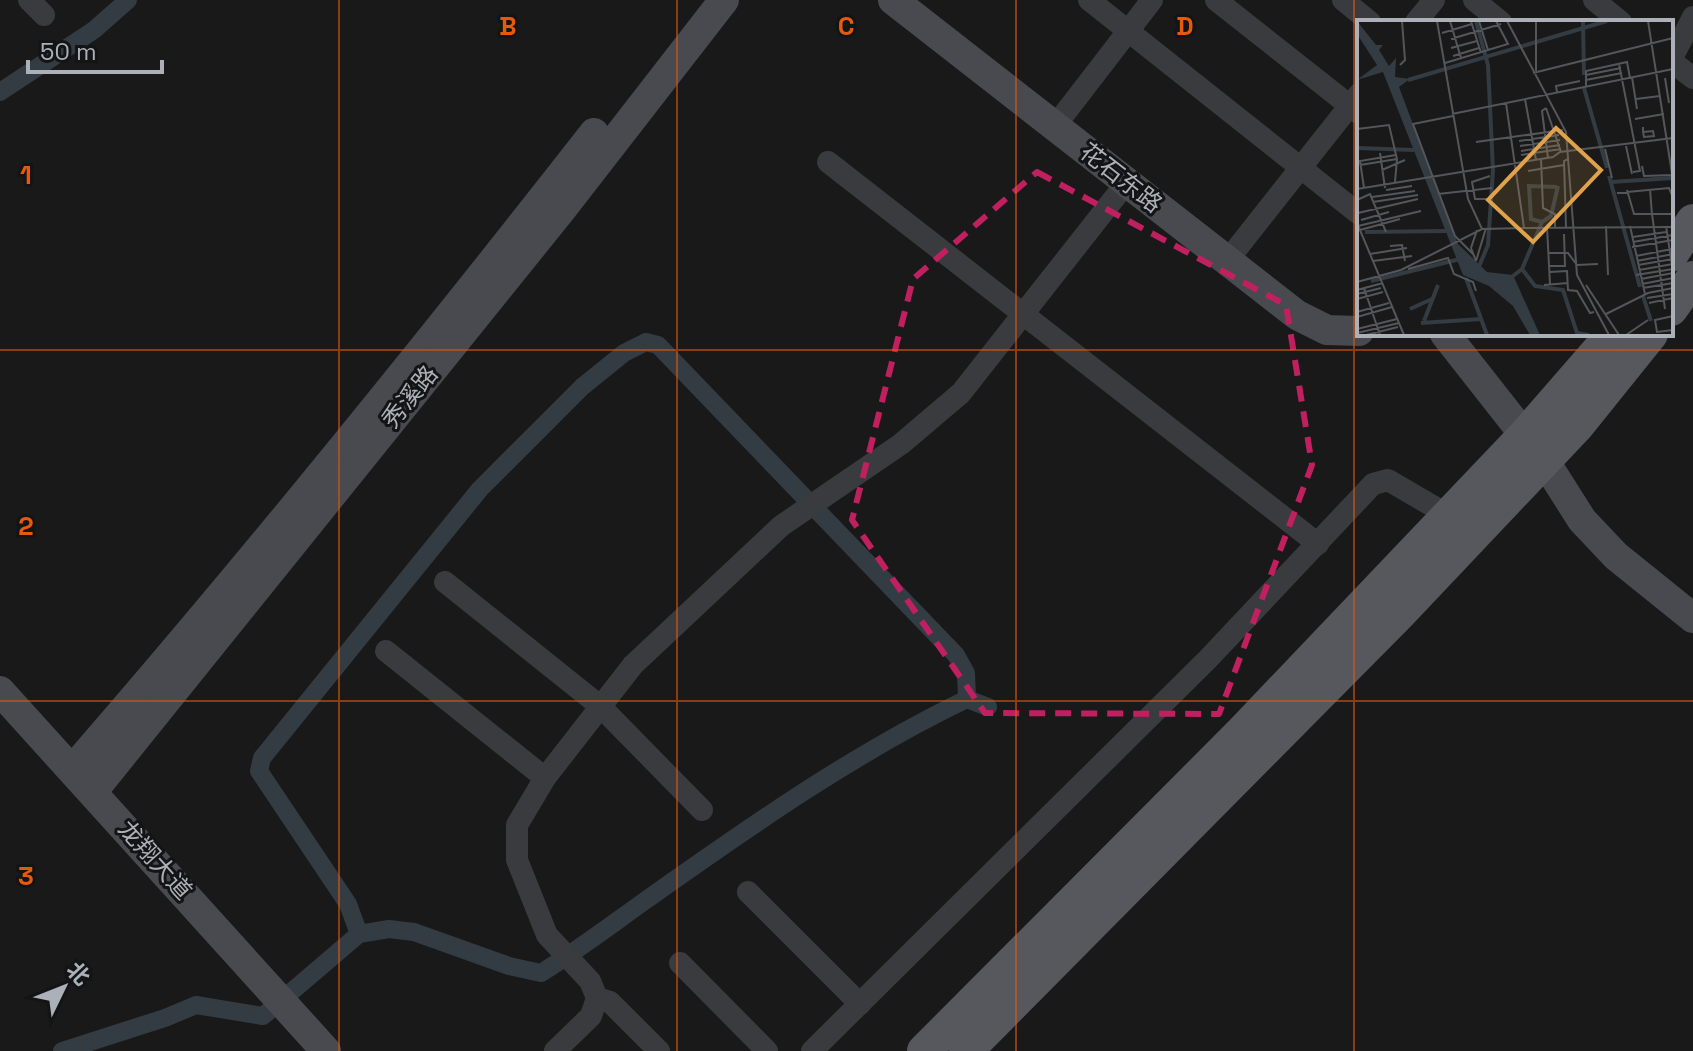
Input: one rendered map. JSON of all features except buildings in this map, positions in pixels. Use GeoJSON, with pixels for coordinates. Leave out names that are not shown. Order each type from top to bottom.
{"type":"FeatureCollection","features":[{"type":"Feature","properties":{"kind":"main road","name":"秀溪路"},"geometry":{"type":"LineString","coordinates":[[83,780],[183,643],[315,483],[698,0]]}},
{"type":"Feature","properties":{"kind":"main road","name":"秀溪路"},"geometry":{"type":"LineString","coordinates":[[83,780],[561,210],[724,0]]}},
{"type":"Feature","properties":{"kind":"main road","name":"花石东路"},"geometry":{"type":"LineString","coordinates":[[893,0],[1297,315],[1327,330],[1357,331]]}},
{"type":"Feature","properties":{"kind":"main road"},"geometry":{"type":"LineString","coordinates":[[1673,252],[1693,221]]}},
{"type":"Feature","properties":{"kind":"main road"},"geometry":{"type":"LineString","coordinates":[[1673,306],[1693,278]]}},
{"type":"Feature","properties":{"kind":"main road"},"geometry":{"type":"LineString","coordinates":[[966,1051],[1399,614],[1534,447],[1612,336]]}},
{"type":"Feature","properties":{"kind":"main road"},"geometry":{"type":"LineString","coordinates":[[924,1051],[1242,732],[1448,515],[1534,447],[1577,426],[1649,336]]}},
{"type":"Feature","properties":{"kind":"main road"},"geometry":{"type":"LineString","coordinates":[[1457,339],[1582,520],[1616,556],[1693,618]]}},
{"type":"Feature","properties":{"kind":"main road","name":"龙翔大道"},"geometry":{"type":"LineString","coordinates":[[0,691],[317,1040],[346,1051]]}},
{"type":"Feature","properties":{"kind":"street"},"geometry":{"type":"LineString","coordinates":[[1089,0],[1357,212]]}},
{"type":"Feature","properties":{"kind":"street"},"geometry":{"type":"LineString","coordinates":[[1055,126],[1152,0]]}},
{"type":"Feature","properties":{"kind":"street"},"geometry":{"type":"LineString","coordinates":[[1216,0],[1356,105],[1300,168],[1227,261]]}},
{"type":"Feature","properties":{"kind":"street"},"geometry":{"type":"LineString","coordinates":[[1343,0],[1368,20]]}},
{"type":"Feature","properties":{"kind":"street"},"geometry":{"type":"LineString","coordinates":[[1418,20],[1434,0]]}},
{"type":"Feature","properties":{"kind":"street"},"geometry":{"type":"LineString","coordinates":[[1474,0],[1499,20]]}},
{"type":"Feature","properties":{"kind":"street"},"geometry":{"type":"LineString","coordinates":[[1594,0],[1619,20]]}},
{"type":"Feature","properties":{"kind":"street"},"geometry":{"type":"LineString","coordinates":[[1673,57],[1693,17]]}},
{"type":"Feature","properties":{"kind":"street"},"geometry":{"type":"LineString","coordinates":[[1673,63],[1693,78]]}},
{"type":"Feature","properties":{"kind":"street"},"geometry":{"type":"LineString","coordinates":[[828,162],[1318,544]]}},
{"type":"Feature","properties":{"kind":"street"},"geometry":{"type":"LineString","coordinates":[[555,1051],[591,1016],[597,998],[590,981],[547,935],[517,860],[517,825],[545,778],[641,657],[781,526],[901,444],[961,393],[1127,182]]}},
{"type":"Feature","properties":{"kind":"street"},"geometry":{"type":"LineString","coordinates":[[812,1051],[1208,659],[1373,484],[1388,480],[1448,515]]}},
{"type":"Feature","properties":{"kind":"street"},"geometry":{"type":"LineString","coordinates":[[445,582],[600,706],[702,810]]}},
{"type":"Feature","properties":{"kind":"street"},"geometry":{"type":"LineString","coordinates":[[386,651],[545,778]]}},
{"type":"Feature","properties":{"kind":"street"},"geometry":{"type":"LineString","coordinates":[[748,892],[860,1004]]}},
{"type":"Feature","properties":{"kind":"street"},"geometry":{"type":"LineString","coordinates":[[680,963],[767,1051]]}},
{"type":"Feature","properties":{"kind":"street"},"geometry":{"type":"LineString","coordinates":[[597,998],[610,1002],[659,1051]]}},
{"type":"Feature","properties":{"kind":"highlighted area"},"geometry":{"type":"Polygon","coordinates":[[[1037,172],[1286,305],[1312,465],[1219,714],[985,713],[852,520],[913,279],[1037,172]]]}},
{"type":"Feature","properties":{"kind":"waterway"},"geometry":{"type":"LineString","coordinates":[[0,92],[94,30],[128,0]]}},
{"type":"Feature","properties":{"kind":"waterway"},"geometry":{"type":"LineString","coordinates":[[359,934],[348,904],[259,771],[262,758],[480,489],[582,387],[624,353],[646,342],[658,345],[956,655],[966,673],[967,699]]}},
{"type":"Feature","properties":{"kind":"waterway"},"geometry":{"type":"LineString","coordinates":[[62,1051],[196,1005],[263,1016],[359,934],[389,929],[414,932],[509,966],[541,973],[843,767],[967,699],[988,707]]}}]}
